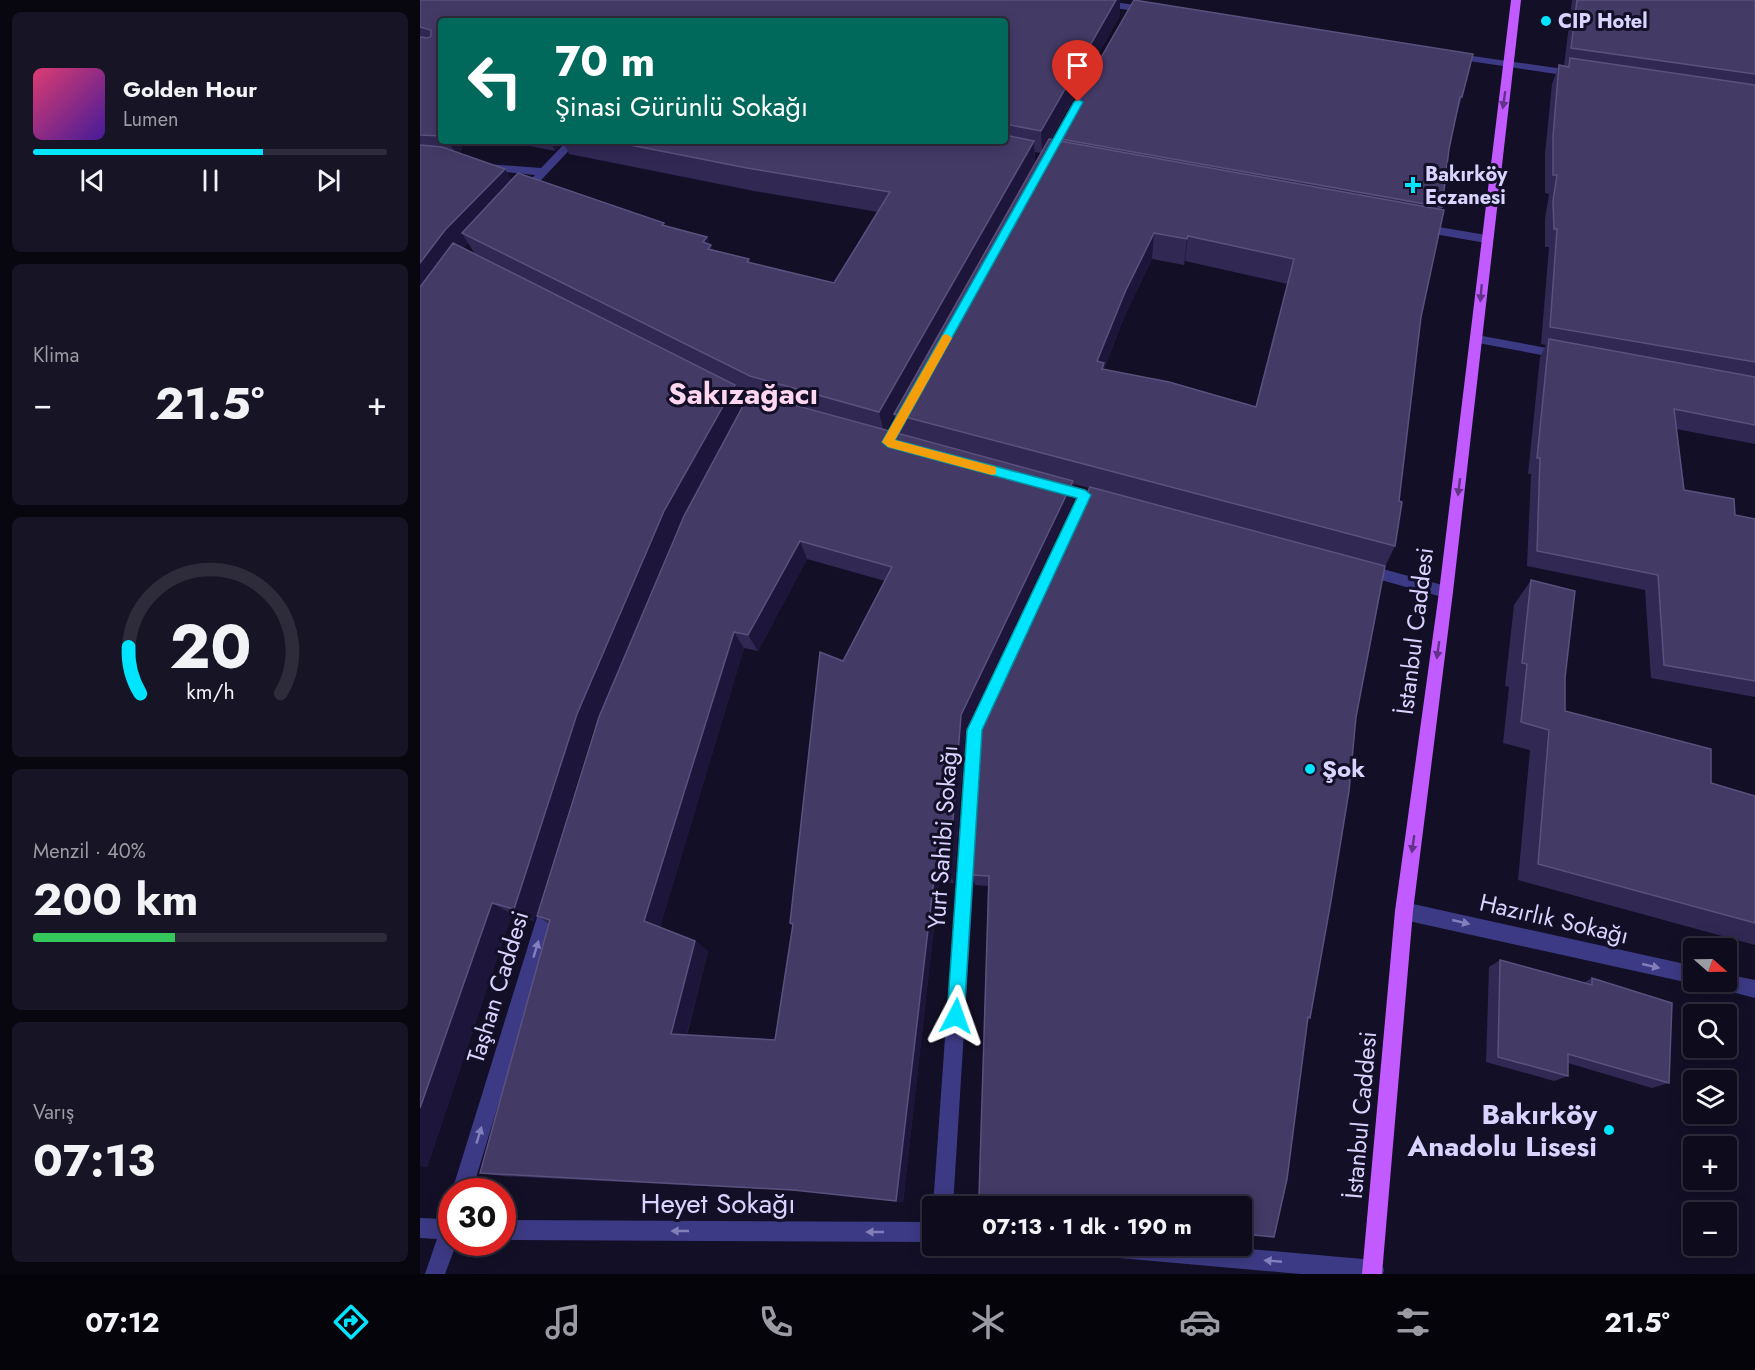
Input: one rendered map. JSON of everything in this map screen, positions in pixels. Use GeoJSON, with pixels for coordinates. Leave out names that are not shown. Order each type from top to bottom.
{"type":"FeatureCollection","features":[{"type":"Feature","properties":{"kind":"main road","name":"İstanbul Caddesi"},"geometry":{"type":"LineString","coordinates":[[1373,1273],[1404,910],[1446,592],[1516,0]]}},
{"type":"Feature","properties":{"kind":"street"},"geometry":{"type":"LineString","coordinates":[[1079,0],[1166,13]]}},
{"type":"Feature","properties":{"kind":"street"},"geometry":{"type":"LineString","coordinates":[[1445,54],[1591,76]]}},
{"type":"Feature","properties":{"kind":"street"},"geometry":{"type":"LineString","coordinates":[[512,206],[570,144]]}},
{"type":"Feature","properties":{"kind":"street"},"geometry":{"type":"LineString","coordinates":[[476,166],[543,172]]}},
{"type":"Feature","properties":{"kind":"street"},"geometry":{"type":"LineString","coordinates":[[1405,225],[1486,239]]}},
{"type":"Feature","properties":{"kind":"street"},"geometry":{"type":"LineString","coordinates":[[1477,339],[1581,358]]}},
{"type":"Feature","properties":{"kind":"street"},"geometry":{"type":"LineString","coordinates":[[713,383],[752,409],[777,410]]}},
{"type":"Feature","properties":{"kind":"street"},"geometry":{"type":"LineString","coordinates":[[1038,483],[1119,505]]}},
{"type":"Feature","properties":{"kind":"street","name":"Yurt Sahibi Sokağı"},"geometry":{"type":"LineString","coordinates":[[944,1196],[975,730],[1085,495]]}},
{"type":"Feature","properties":{"kind":"street"},"geometry":{"type":"LineString","coordinates":[[1351,567],[1446,592]]}},
{"type":"Feature","properties":{"kind":"street","name":"Taşhan Caddesi"},"geometry":{"type":"LineString","coordinates":[[466,1178],[555,888]]}},
{"type":"Feature","properties":{"kind":"street","name":"Hazırlık Sokağı"},"geometry":{"type":"LineString","coordinates":[[1404,910],[1683,973]]}},
{"type":"Feature","properties":{"kind":"street"},"geometry":{"type":"LineString","coordinates":[[1737,985],[1755,989]]}},
{"type":"Feature","properties":{"kind":"street"},"geometry":{"type":"LineString","coordinates":[[420,1228],[438,1228]]}},
{"type":"Feature","properties":{"kind":"street","name":"Heyet Sokağı"},"geometry":{"type":"LineString","coordinates":[[516,1230],[922,1233]]}},
{"type":"Feature","properties":{"kind":"street"},"geometry":{"type":"LineString","coordinates":[[435,1274],[441,1256]]}},
{"type":"Feature","properties":{"kind":"street"},"geometry":{"type":"LineString","coordinates":[[1198,1256],[1373,1273]]}},
{"type":"Feature","properties":{"kind":"building"},"geometry":{"type":"Polygon","coordinates":[[[420,0],[1116,0],[1041,131],[1008,125],[1008,18],[438,18],[438,136],[420,135],[420,37],[428,38],[431,36],[431,30],[420,27],[420,0]]]}},
{"type":"Feature","properties":{"kind":"building"},"geometry":{"type":"Polygon","coordinates":[[[1134,0],[1473,54],[1462,97],[1460,97],[1449,149],[1442,207],[1055,138],[1134,0]]]}},
{"type":"Feature","properties":{"kind":"building"},"geometry":{"type":"Polygon","coordinates":[[[1577,0],[1755,0],[1755,74],[1571,48],[1577,0]]]}},
{"type":"Feature","properties":{"kind":"building"},"geometry":{"type":"Polygon","coordinates":[[[1570,58],[1755,85],[1755,362],[1550,327],[1557,229],[1554,229],[1553,201],[1557,175],[1553,175],[1553,136],[1559,65],[1569,67],[1570,58]]]}},
{"type":"Feature","properties":{"kind":"building"},"geometry":{"type":"Polygon","coordinates":[[[1008,136],[1034,141],[879,412],[750,376],[462,233],[518,173],[664,223],[662,225],[707,237],[703,242],[711,245],[708,249],[749,259],[747,262],[834,283],[890,192],[747,168],[625,144],[1008,144],[1008,136]]]}},
{"type":"Feature","properties":{"kind":"building"},"geometry":{"type":"Polygon","coordinates":[[[1049,139],[1444,210],[1421,317],[1399,501],[1402,502],[1395,546],[894,414],[1049,139]],[[1154,233],[1125,292],[1097,361],[1104,363],[1102,369],[1169,382],[1256,407],[1294,259],[1188,236],[1187,239],[1154,233]]]}},
{"type":"Feature","properties":{"kind":"building"},"geometry":{"type":"Polygon","coordinates":[[[420,145],[442,147],[505,169],[445,230],[420,263],[420,145]]]}},
{"type":"Feature","properties":{"kind":"building"},"geometry":{"type":"Polygon","coordinates":[[[453,243],[735,385],[664,511],[577,714],[514,909],[492,903],[420,1108],[420,287],[453,243]]]}},
{"type":"Feature","properties":{"kind":"building"},"geometry":{"type":"Polygon","coordinates":[[[1549,339],[1755,377],[1755,425],[1674,409],[1684,490],[1734,499],[1735,515],[1755,519],[1755,681],[1664,665],[1658,575],[1537,551],[1540,458],[1537,458],[1549,339]]]}},
{"type":"Feature","properties":{"kind":"building"},"geometry":{"type":"Polygon","coordinates":[[[750,393],[1073,481],[961,715],[949,872],[935,871],[896,1201],[793,1190],[480,1173],[550,920],[537,916],[599,717],[684,516],[750,393]],[[800,541],[748,635],[734,632],[644,921],[695,941],[671,1034],[775,1040],[793,924],[790,923],[820,652],[843,661],[892,567],[800,541]]]}},
{"type":"Feature","properties":{"kind":"building"},"geometry":{"type":"Polygon","coordinates":[[[1090,487],[1385,566],[1356,717],[1349,791],[1310,1018],[1308,1017],[1287,1179],[1274,1237],[1252,1235],[1252,1196],[979,1196],[989,876],[972,875],[982,717],[1090,487]]]}},
{"type":"Feature","properties":{"kind":"building"},"geometry":{"type":"Polygon","coordinates":[[[1531,580],[1575,591],[1565,678],[1565,711],[1711,749],[1711,783],[1755,796],[1755,923],[1538,864],[1549,730],[1521,722],[1527,664],[1522,663],[1531,580]]]}},
{"type":"Feature","properties":{"kind":"building"},"geometry":{"type":"Polygon","coordinates":[[[1500,960],[1592,985],[1592,978],[1672,1003],[1669,1083],[1568,1054],[1568,1076],[1498,1057],[1500,960]]]}},
{"type":"Feature","properties":{"kind":"slow traffic"},"geometry":{"type":"LineString","coordinates":[[947,338],[888,442],[992,470]]}},
{"type":"Feature","properties":{"kind":"place","name":"CIP Hotel"},"geometry":{"type":"Point","coordinates":[1546,21]}},
{"type":"Feature","properties":{"kind":"place","name":"Bakırköy Eczanesi"},"geometry":{"type":"Point","coordinates":[1413,185]}},
{"type":"Feature","properties":{"kind":"place","name":"Şok"},"geometry":{"type":"Point","coordinates":[1310,769]}},
{"type":"Feature","properties":{"kind":"place","name":"Bakırköy Anadolu Lisesi"},"geometry":{"type":"Point","coordinates":[1609,1130]}},
{"type":"Feature","properties":{"kind":"district","name":"Sakızağacı"},"geometry":{"type":"Point","coordinates":[743,394]}},
{"type":"Feature","properties":{"kind":"route"},"geometry":{"type":"LineString","coordinates":[[956,1016],[975,730],[1085,495],[888,442],[1078,102]]}}]}
